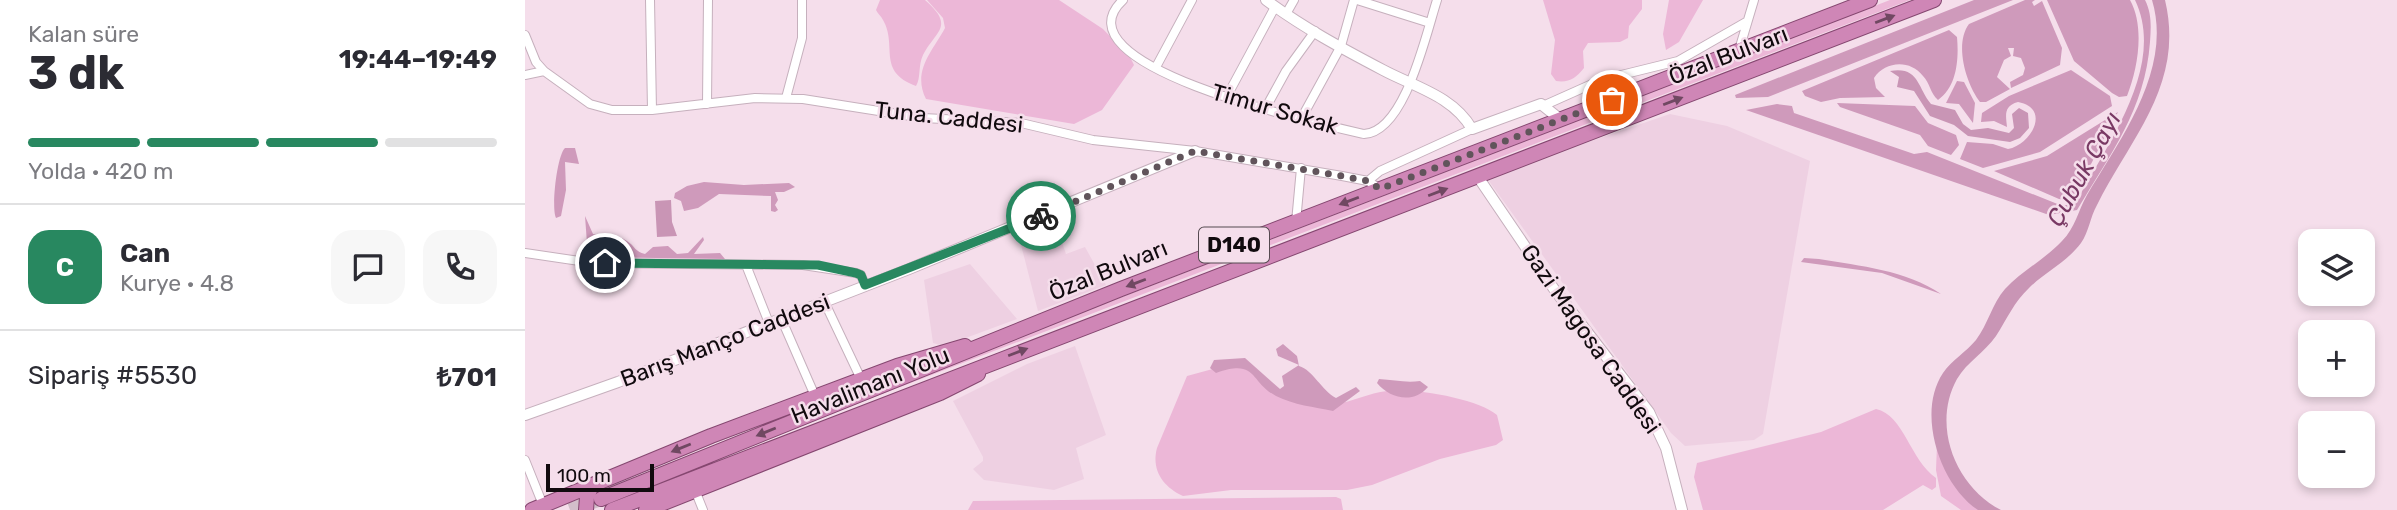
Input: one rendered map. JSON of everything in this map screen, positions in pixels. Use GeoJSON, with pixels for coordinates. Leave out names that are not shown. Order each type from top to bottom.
{"type":"FeatureCollection","features":[{"type":"Feature","properties":{"kind":"highway","name":"Özal Bulvarı"},"geometry":{"type":"LineString","coordinates":[[601,499],[1296,222],[1374,185],[1561,120],[1870,0]]}},
{"type":"Feature","properties":{"kind":"highway","name":"Özal Bulvarı"},"geometry":{"type":"LineString","coordinates":[[1145,304],[1934,0]]}},
{"type":"Feature","properties":{"kind":"highway","name":"Havalimanı Yolu"},"geometry":{"type":"LineString","coordinates":[[613,510],[1145,304]]}},
{"type":"Feature","properties":{"kind":"highway"},"geometry":{"type":"LineString","coordinates":[[542,505],[861,379],[946,350],[1000,338]]}},
{"type":"Feature","properties":{"kind":"highway"},"geometry":{"type":"LineString","coordinates":[[646,510],[966,382],[986,364]]}},
{"type":"Feature","properties":{"kind":"highway"},"geometry":{"type":"LineString","coordinates":[[586,510],[592,485]]}},
{"type":"Feature","properties":{"kind":"highway"},"geometry":{"type":"LineString","coordinates":[[542,505],[568,510]]}},
{"type":"Feature","properties":{"kind":"street"},"geometry":{"type":"LineString","coordinates":[[650,0],[652,110]]}},
{"type":"Feature","properties":{"kind":"street"},"geometry":{"type":"LineString","coordinates":[[707,104],[709,0]]}},
{"type":"Feature","properties":{"kind":"street"},"geometry":{"type":"LineString","coordinates":[[786,98],[802,38],[802,0]]}},
{"type":"Feature","properties":{"kind":"street","name":"Timur Sokak"},"geometry":{"type":"LineString","coordinates":[[1123,0],[1112,12],[1111,28],[1126,49],[1156,67],[1226,98],[1264,111],[1364,134],[1376,133],[1389,122],[1409,84]]}},
{"type":"Feature","properties":{"kind":"street"},"geometry":{"type":"LineString","coordinates":[[1156,67],[1192,0]]}},
{"type":"Feature","properties":{"kind":"street"},"geometry":{"type":"LineString","coordinates":[[1286,14],[1294,0]]}},
{"type":"Feature","properties":{"kind":"street"},"geometry":{"type":"LineString","coordinates":[[1301,119],[1341,46],[1356,0],[1430,23]]}},
{"type":"Feature","properties":{"kind":"street"},"geometry":{"type":"LineString","coordinates":[[1409,84],[1437,0]]}},
{"type":"Feature","properties":{"kind":"street"},"geometry":{"type":"LineString","coordinates":[[1739,50],[1754,0]]}},
{"type":"Feature","properties":{"kind":"street"},"geometry":{"type":"LineString","coordinates":[[1226,98],[1271,3],[1341,46],[1449,103],[1466,118],[1472,129]]}},
{"type":"Feature","properties":{"kind":"street"},"geometry":{"type":"LineString","coordinates":[[1374,185],[1380,171],[1472,129],[1535,105],[1545,105],[1601,80],[1678,61],[1746,22]]}},
{"type":"Feature","properties":{"kind":"street"},"geometry":{"type":"LineString","coordinates":[[1264,111],[1286,71],[1315,31]]}},
{"type":"Feature","properties":{"kind":"street"},"geometry":{"type":"LineString","coordinates":[[525,34],[536,62],[544,71],[525,75]]}},
{"type":"Feature","properties":{"kind":"street","name":"Tuna. Caddesi"},"geometry":{"type":"LineString","coordinates":[[544,71],[599,108],[652,110],[786,98],[923,118],[1021,123],[1093,140],[1195,151],[1301,168],[1374,185]]}},
{"type":"Feature","properties":{"kind":"street"},"geometry":{"type":"LineString","coordinates":[[1545,105],[1561,120]]}},
{"type":"Feature","properties":{"kind":"street","name":"Barış Manço Caddesi"},"geometry":{"type":"LineString","coordinates":[[525,415],[769,323],[1195,151]]}},
{"type":"Feature","properties":{"kind":"street"},"geometry":{"type":"LineString","coordinates":[[1296,222],[1301,168]]}},
{"type":"Feature","properties":{"kind":"street","name":"Gazi Magosa Caddesi"},"geometry":{"type":"LineString","coordinates":[[1478,177],[1554,289],[1649,412],[1666,448],[1682,510]]}},
{"type":"Feature","properties":{"kind":"street"},"geometry":{"type":"LineString","coordinates":[[525,253],[593,263],[818,265],[861,275],[865,285]]}},
{"type":"Feature","properties":{"kind":"street"},"geometry":{"type":"LineString","coordinates":[[746,265],[769,323]]}},
{"type":"Feature","properties":{"kind":"street"},"geometry":{"type":"LineString","coordinates":[[824,301],[861,379]]}},
{"type":"Feature","properties":{"kind":"street"},"geometry":{"type":"LineString","coordinates":[[781,318],[815,396]]}},
{"type":"Feature","properties":{"kind":"street"},"geometry":{"type":"LineString","coordinates":[[525,460],[542,505]]}},
{"type":"Feature","properties":{"kind":"street"},"geometry":{"type":"LineString","coordinates":[[695,490],[703,510]]}},
{"type":"Feature","properties":{"kind":"shaded area"},"geometry":{"type":"Polygon","coordinates":[[[880,0],[925,0],[939,17],[940,29],[923,55],[916,86],[896,73],[892,65],[887,30],[876,10],[880,0]]]}},
{"type":"Feature","properties":{"kind":"shaded area"},"geometry":{"type":"Polygon","coordinates":[[[927,0],[1059,0],[1103,29],[1130,57],[1134,65],[1102,110],[1074,124],[926,99],[922,89],[922,71],[945,28],[943,18],[927,0]]]}},
{"type":"Feature","properties":{"kind":"shaded area"},"geometry":{"type":"Polygon","coordinates":[[[1543,0],[1642,0],[1642,9],[1629,26],[1628,38],[1620,42],[1588,43],[1583,51],[1584,68],[1572,79],[1556,81],[1551,74],[1555,40],[1543,0]]]}},
{"type":"Feature","properties":{"kind":"shaded area"},"geometry":{"type":"Polygon","coordinates":[[[1669,0],[1703,0],[1679,42],[1666,50],[1663,34],[1669,0]]]}},
{"type":"Feature","properties":{"kind":"shaded area"},"geometry":{"type":"Polygon","coordinates":[[[1890,0],[1910,0],[775,435],[604,506],[602,502],[773,432],[1890,0]]]}},
{"type":"Feature","properties":{"kind":"shaded area"},"geometry":{"type":"Polygon","coordinates":[[[1974,0],[2013,0],[1768,97],[1736,98],[1735,95],[1974,0]]]}},
{"type":"Feature","properties":{"kind":"shaded area"},"geometry":{"type":"Polygon","coordinates":[[[2025,0],[2035,0],[2032,2],[2034,6],[2042,1],[2062,48],[2060,65],[2011,88],[2010,82],[2023,75],[2025,68],[2021,58],[2013,56],[2014,48],[2008,48],[2011,56],[2004,60],[1997,77],[2010,89],[1986,102],[1980,102],[1966,75],[1962,53],[1965,32],[1969,24],[2025,0]]]}},
{"type":"Feature","properties":{"kind":"shaded area"},"geometry":{"type":"Polygon","coordinates":[[[2047,0],[2130,0],[2135,11],[2139,35],[2134,73],[2127,96],[2119,97],[2112,93],[2074,61],[2047,0]]]}},
{"type":"Feature","properties":{"kind":"shaded area"},"geometry":{"type":"Polygon","coordinates":[[[2135,0],[2145,0],[2150,21],[2147,66],[2141,89],[2124,130],[2077,210],[2049,215],[1746,110],[1777,104],[1792,106],[1794,113],[1914,154],[1927,152],[2060,205],[2071,205],[2079,197],[2118,127],[2139,76],[2144,50],[2143,25],[2135,0]]]}},
{"type":"Feature","properties":{"kind":"shaded area"},"geometry":{"type":"Polygon","coordinates":[[[2152,0],[2165,0],[2169,30],[2168,58],[2161,84],[2139,132],[2097,205],[2081,243],[2024,293],[1992,342],[1961,373],[1950,397],[1947,416],[1952,454],[1971,486],[1985,500],[2001,510],[1978,510],[1964,499],[1953,484],[1936,447],[1932,427],[1935,389],[1947,368],[1976,340],[2005,289],[2070,231],[2087,195],[2128,127],[2149,78],[2157,26],[2152,0]]]}},
{"type":"Feature","properties":{"kind":"shaded area"},"geometry":{"type":"Polygon","coordinates":[[[1949,30],[1957,37],[1957,63],[1949,88],[1938,100],[1918,71],[1898,64],[1884,68],[1874,78],[1876,88],[1885,97],[1840,98],[1821,102],[1805,96],[1802,91],[1949,30]]]}},
{"type":"Feature","properties":{"kind":"shaded area"},"geometry":{"type":"Polygon","coordinates":[[[1900,70],[1912,75],[1931,104],[1955,110],[1963,124],[1971,130],[1988,128],[2009,133],[2014,128],[2012,114],[2019,108],[2028,113],[2029,128],[2020,138],[2010,142],[1968,136],[1954,125],[1930,116],[1914,91],[1897,87],[1899,77],[1890,71],[1900,70]]]}},
{"type":"Feature","properties":{"kind":"shaded area"},"geometry":{"type":"Polygon","coordinates":[[[2071,70],[2110,96],[2112,106],[2040,152],[1983,168],[1960,159],[1967,142],[1993,144],[2008,149],[2017,146],[2030,134],[2034,126],[2034,111],[2018,102],[2013,104],[2007,112],[2007,127],[1994,121],[1981,122],[1982,113],[2009,96],[2071,70]]]}},
{"type":"Feature","properties":{"kind":"shaded area"},"geometry":{"type":"Polygon","coordinates":[[[1957,81],[1964,82],[1975,103],[1973,123],[1959,104],[1946,103],[1957,81]]]}},
{"type":"Feature","properties":{"kind":"shaded area"},"geometry":{"type":"Polygon","coordinates":[[[1837,103],[1915,106],[1928,123],[1956,135],[1959,145],[1951,155],[1928,146],[1920,135],[1840,107],[1837,103]]]}},
{"type":"Feature","properties":{"kind":"shaded area"},"geometry":{"type":"Polygon","coordinates":[[[2118,112],[2076,193],[2068,200],[2059,199],[1994,171],[2047,156],[2118,112]]]}},
{"type":"Feature","properties":{"kind":"shaded area"},"geometry":{"type":"Polygon","coordinates":[[[1670,114],[1727,126],[1810,161],[1763,434],[1754,440],[1685,446],[1671,433],[1486,177],[1670,114]]]}},
{"type":"Feature","properties":{"kind":"shaded area"},"geometry":{"type":"Polygon","coordinates":[[[565,148],[575,148],[579,164],[565,162],[566,190],[561,216],[556,218],[556,182],[565,148]]]}},
{"type":"Feature","properties":{"kind":"shaded area"},"geometry":{"type":"Polygon","coordinates":[[[704,182],[744,185],[789,183],[795,187],[784,192],[775,192],[778,200],[775,205],[778,210],[775,212],[771,211],[771,196],[719,194],[698,208],[684,211],[681,201],[674,198],[675,193],[687,186],[704,182]]]}},
{"type":"Feature","properties":{"kind":"shaded area"},"geometry":{"type":"Polygon","coordinates":[[[671,200],[672,222],[677,236],[657,237],[655,201],[671,200]]]}},
{"type":"Feature","properties":{"kind":"shaded area"},"geometry":{"type":"Polygon","coordinates":[[[585,216],[593,234],[623,239],[645,254],[653,247],[668,246],[677,254],[688,253],[703,237],[704,240],[694,254],[720,253],[725,259],[588,257],[585,216]]]}},
{"type":"Feature","properties":{"kind":"shaded area"},"geometry":{"type":"Polygon","coordinates":[[[1055,222],[1066,254],[1085,247],[1106,285],[1038,311],[1019,237],[1055,222]]]}},
{"type":"Feature","properties":{"kind":"shaded area"},"geometry":{"type":"Polygon","coordinates":[[[1804,258],[1898,274],[1941,294],[1882,273],[1801,262],[1804,258]]]}},
{"type":"Feature","properties":{"kind":"shaded area"},"geometry":{"type":"Polygon","coordinates":[[[970,264],[1017,319],[944,346],[933,343],[924,280],[970,264]]]}},
{"type":"Feature","properties":{"kind":"shaded area"},"geometry":{"type":"Polygon","coordinates":[[[1283,344],[1297,356],[1299,365],[1278,356],[1276,349],[1283,344]]]}},
{"type":"Feature","properties":{"kind":"shaded area"},"geometry":{"type":"Polygon","coordinates":[[[1075,346],[1106,435],[1076,448],[1084,479],[1054,490],[984,480],[973,469],[983,461],[983,457],[953,401],[1027,364],[1075,346]]]}},
{"type":"Feature","properties":{"kind":"shaded area"},"geometry":{"type":"Polygon","coordinates":[[[1245,358],[1280,389],[1284,386],[1282,376],[1299,365],[1336,398],[1356,387],[1360,391],[1333,411],[1297,404],[1276,396],[1246,370],[1239,368],[1216,373],[1210,368],[1214,360],[1245,358]]]}},
{"type":"Feature","properties":{"kind":"shaded area"},"geometry":{"type":"Polygon","coordinates":[[[1231,364],[1250,371],[1276,392],[1323,403],[1341,403],[1398,390],[1461,399],[1497,415],[1503,440],[1496,445],[1440,459],[1372,485],[1347,490],[1231,490],[1183,496],[1170,488],[1160,477],[1156,464],[1157,448],[1187,376],[1231,364]]]}},
{"type":"Feature","properties":{"kind":"shaded area"},"geometry":{"type":"Polygon","coordinates":[[[1379,379],[1420,381],[1428,387],[1416,396],[1395,396],[1377,383],[1379,379]]]}},
{"type":"Feature","properties":{"kind":"shaded area"},"geometry":{"type":"Polygon","coordinates":[[[1876,409],[1894,420],[1927,470],[1936,478],[1936,487],[1932,490],[1923,485],[1883,510],[1703,510],[1694,477],[1697,463],[1821,432],[1876,409]]]}},
{"type":"Feature","properties":{"kind":"shaded area"},"geometry":{"type":"Polygon","coordinates":[[[1937,445],[1984,510],[1961,510],[1941,496],[1936,470],[1937,445]]]}},
{"type":"Feature","properties":{"kind":"shaded area"},"geometry":{"type":"Polygon","coordinates":[[[1341,499],[1343,510],[968,510],[973,501],[1341,499]]]}},
{"type":"Feature","properties":{"kind":"tunnel"},"geometry":{"type":"LineString","coordinates":[[570,510],[601,499]]}},
{"type":"Feature","properties":{"kind":"way so far"},"geometry":{"type":"LineString","coordinates":[[1041,216],[1195,151],[1368,181],[1380,189],[1612,100]]}},
{"type":"Feature","properties":{"kind":"route"},"geometry":{"type":"LineString","coordinates":[[605,263],[818,265],[861,275],[865,285],[1041,216]]}},
{"type":"Feature","properties":{"kind":"water label","name":"Çubuk Çayı"},"geometry":{"type":"Point","coordinates":[2084,169]}}]}
